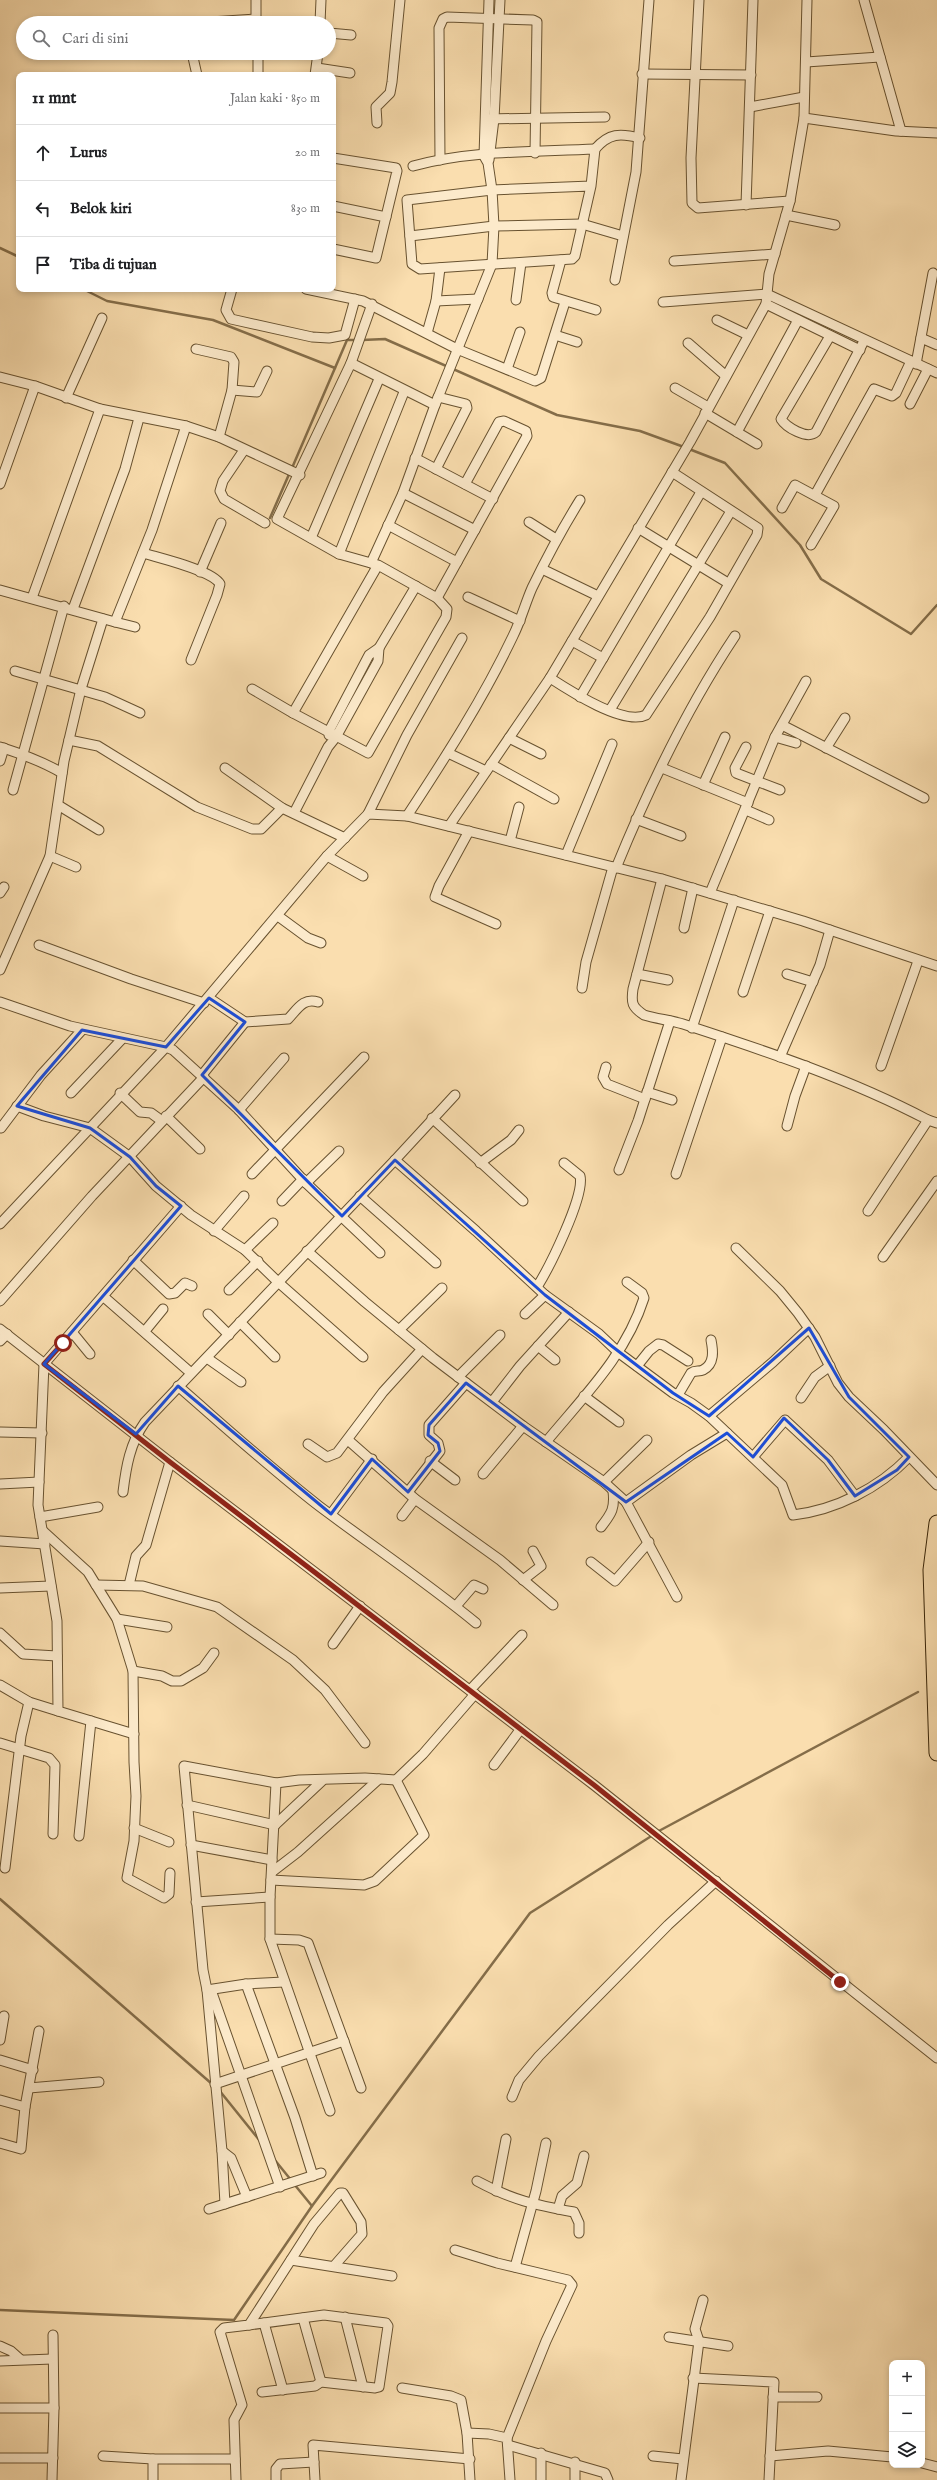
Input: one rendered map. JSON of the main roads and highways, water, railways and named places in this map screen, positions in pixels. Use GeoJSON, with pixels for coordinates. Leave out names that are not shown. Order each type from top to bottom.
{"type":"FeatureCollection","features":[{"type":"Feature","properties":{"kind":"main road"},"geometry":{"type":"LineString","coordinates":[[937,1523],[931,1570],[937,1753]]}},
{"type":"Feature","properties":{"kind":"waterway"},"geometry":{"type":"LineString","coordinates":[[0,248],[16,256]]}},
{"type":"Feature","properties":{"kind":"waterway"},"geometry":{"type":"LineString","coordinates":[[89,292],[107,301],[213,320],[335,368],[347,340],[357,340]]}},
{"type":"Feature","properties":{"kind":"waterway"},"geometry":{"type":"LineString","coordinates":[[362,340],[385,339],[557,415],[640,431],[684,447]]}},
{"type":"Feature","properties":{"kind":"waterway"},"geometry":{"type":"LineString","coordinates":[[292,468],[335,368]]}},
{"type":"Feature","properties":{"kind":"waterway"},"geometry":{"type":"LineString","coordinates":[[689,449],[725,463],[800,545],[821,579],[911,634],[937,605]]}},
{"type":"Feature","properties":{"kind":"waterway"},"geometry":{"type":"LineString","coordinates":[[270,518],[290,472]]}},
{"type":"Feature","properties":{"kind":"waterway"},"geometry":{"type":"LineString","coordinates":[[657,1832],[918,1692]]}},
{"type":"Feature","properties":{"kind":"waterway"},"geometry":{"type":"LineString","coordinates":[[0,2310],[234,2320],[312,2206],[530,1913],[653,1835]]}},
{"type":"Feature","properties":{"kind":"waterway"},"geometry":{"type":"LineString","coordinates":[[0,1899],[212,2084]]}},
{"type":"Feature","properties":{"kind":"waterway"},"geometry":{"type":"LineString","coordinates":[[219,2090],[260,2141]]}},
{"type":"Feature","properties":{"kind":"waterway"},"geometry":{"type":"LineString","coordinates":[[274,2159],[291,2180]]}},
{"type":"Feature","properties":{"kind":"waterway"},"geometry":{"type":"LineString","coordinates":[[294,2184],[312,2206]]}}]}
